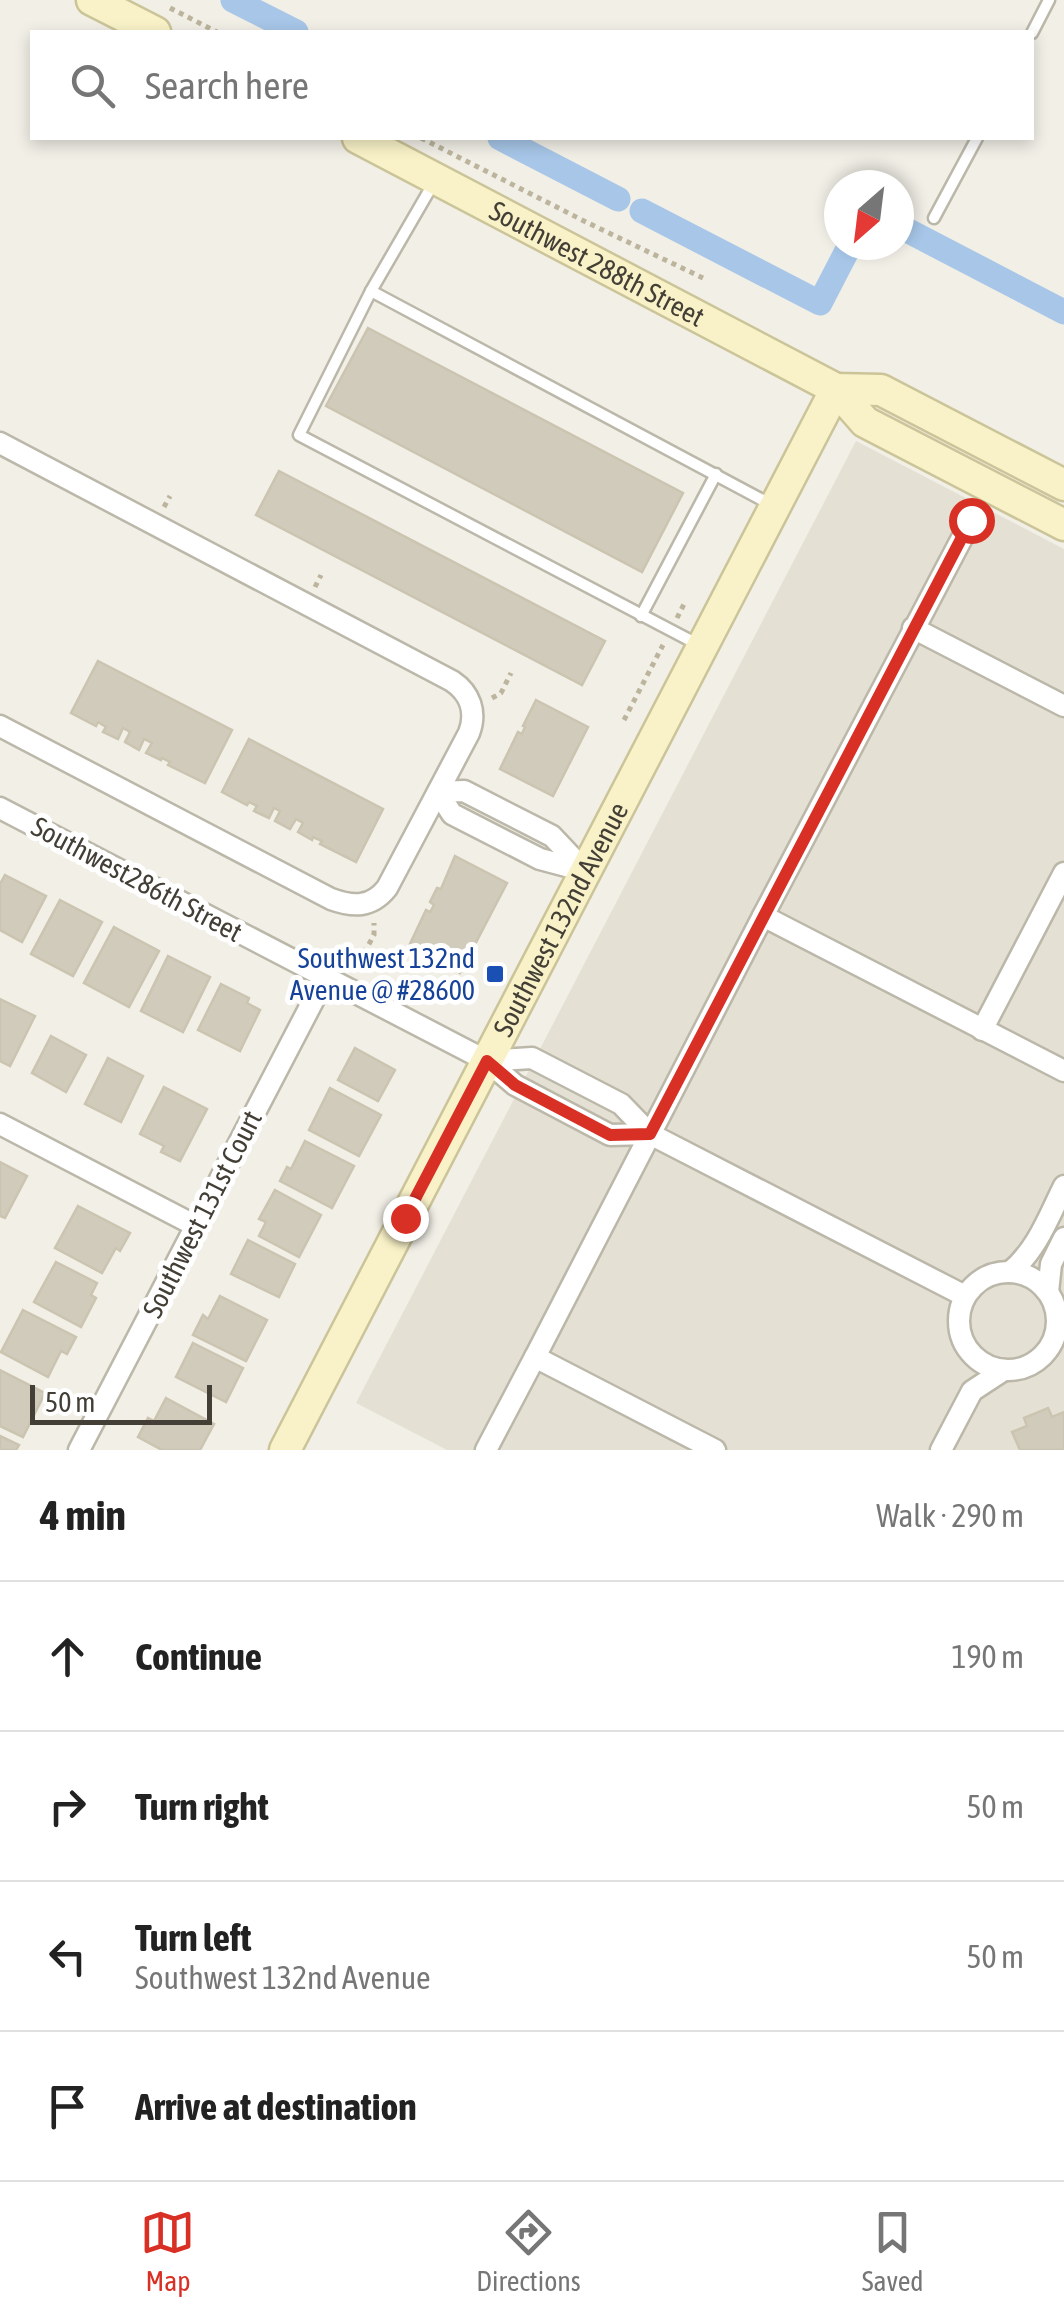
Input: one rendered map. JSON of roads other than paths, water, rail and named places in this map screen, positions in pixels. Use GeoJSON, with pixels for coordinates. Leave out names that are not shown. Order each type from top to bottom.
{"type":"FeatureCollection","features":[{"type":"Feature","properties":{"kind":"street"},"geometry":{"type":"LineString","coordinates":[[92,0],[162,20]]}},
{"type":"Feature","properties":{"kind":"street","name":"Southwest 288th Street"},"geometry":{"type":"LineString","coordinates":[[362,140],[836,389],[864,422],[1064,525]]}},
{"type":"Feature","properties":{"kind":"street","name":"Southwest 288th Street"},"geometry":{"type":"LineString","coordinates":[[836,389],[881,390],[1064,484]]}},
{"type":"Feature","properties":{"kind":"street","name":"Southwest 132nd Avenue"},"geometry":{"type":"LineString","coordinates":[[285,1450],[836,389]]}},
{"type":"Feature","properties":{"kind":"street"},"geometry":{"type":"LineString","coordinates":[[0,443],[458,685],[470,702],[473,719],[387,888],[367,904],[330,900],[0,726]]}},
{"type":"Feature","properties":{"kind":"street"},"geometry":{"type":"LineString","coordinates":[[486,1450],[971,520]]}},
{"type":"Feature","properties":{"kind":"street"},"geometry":{"type":"LineString","coordinates":[[913,628],[1064,706]]}},
{"type":"Feature","properties":{"kind":"street"},"geometry":{"type":"LineString","coordinates":[[438,792],[464,791],[552,836],[586,871]]}},
{"type":"Feature","properties":{"kind":"street","name":"Southwest286th Street"},"geometry":{"type":"LineString","coordinates":[[0,808],[487,1061],[515,1085],[610,1135],[650,1134]]}},
{"type":"Feature","properties":{"kind":"street"},"geometry":{"type":"LineString","coordinates":[[982,1030],[1064,873]]}},
{"type":"Feature","properties":{"kind":"street"},"geometry":{"type":"LineString","coordinates":[[763,916],[1064,1072]]}},
{"type":"Feature","properties":{"kind":"street","name":"Southwest 131st Court"},"geometry":{"type":"LineString","coordinates":[[80,1450],[325,978]]}},
{"type":"Feature","properties":{"kind":"street"},"geometry":{"type":"LineString","coordinates":[[487,1061],[532,1058],[620,1104],[650,1134],[965,1296]]}},
{"type":"Feature","properties":{"kind":"street"},"geometry":{"type":"LineString","coordinates":[[0,1124],[196,1226]]}},
{"type":"Feature","properties":{"kind":"street"},"geometry":{"type":"LineString","coordinates":[[1010,1272],[1032,1248],[1064,1186]]}},
{"type":"Feature","properties":{"kind":"street"},"geometry":{"type":"LineString","coordinates":[[1048,1292],[1051,1264],[1064,1238]]}},
{"type":"Feature","properties":{"kind":"street"},"geometry":{"type":"LineString","coordinates":[[1010,1272],[1025,1274],[1048,1292],[1055,1304],[1058,1348],[1016,1370],[1004,1370],[985,1364],[970,1352],[958,1325],[965,1296],[973,1286],[997,1273],[1010,1272]]}},
{"type":"Feature","properties":{"kind":"street"},"geometry":{"type":"LineString","coordinates":[[970,1352],[972,1392]]}},
{"type":"Feature","properties":{"kind":"street"},"geometry":{"type":"LineString","coordinates":[[535,1357],[715,1450]]}},
{"type":"Feature","properties":{"kind":"street"},"geometry":{"type":"LineString","coordinates":[[941,1450],[972,1392],[1004,1370]]}},
{"type":"Feature","properties":{"kind":"lane"},"geometry":{"type":"LineString","coordinates":[[1034,30],[1049,0]]}},
{"type":"Feature","properties":{"kind":"lane"},"geometry":{"type":"LineString","coordinates":[[934,218],[976,140]]}},
{"type":"Feature","properties":{"kind":"lane"},"geometry":{"type":"LineString","coordinates":[[436,178],[372,291],[299,435],[702,647]]}},
{"type":"Feature","properties":{"kind":"lane"},"geometry":{"type":"LineString","coordinates":[[372,291],[774,506]]}},
{"type":"Feature","properties":{"kind":"lane"},"geometry":{"type":"LineString","coordinates":[[641,616],[716,474]]}},
{"type":"Feature","properties":{"kind":"waterway"},"geometry":{"type":"LineString","coordinates":[[233,0],[292,30]]}},
{"type":"Feature","properties":{"kind":"waterway"},"geometry":{"type":"LineString","coordinates":[[504,140],[618,199]]}},
{"type":"Feature","properties":{"kind":"waterway"},"geometry":{"type":"LineString","coordinates":[[642,211],[820,303],[842,260]]}},
{"type":"Feature","properties":{"kind":"waterway"},"geometry":{"type":"LineString","coordinates":[[914,234],[1064,312]]}},
{"type":"Feature","properties":{"kind":"place","name":"Southwest 132nd Avenue @ #28600"},"geometry":{"type":"Point","coordinates":[495,974]}}]}
